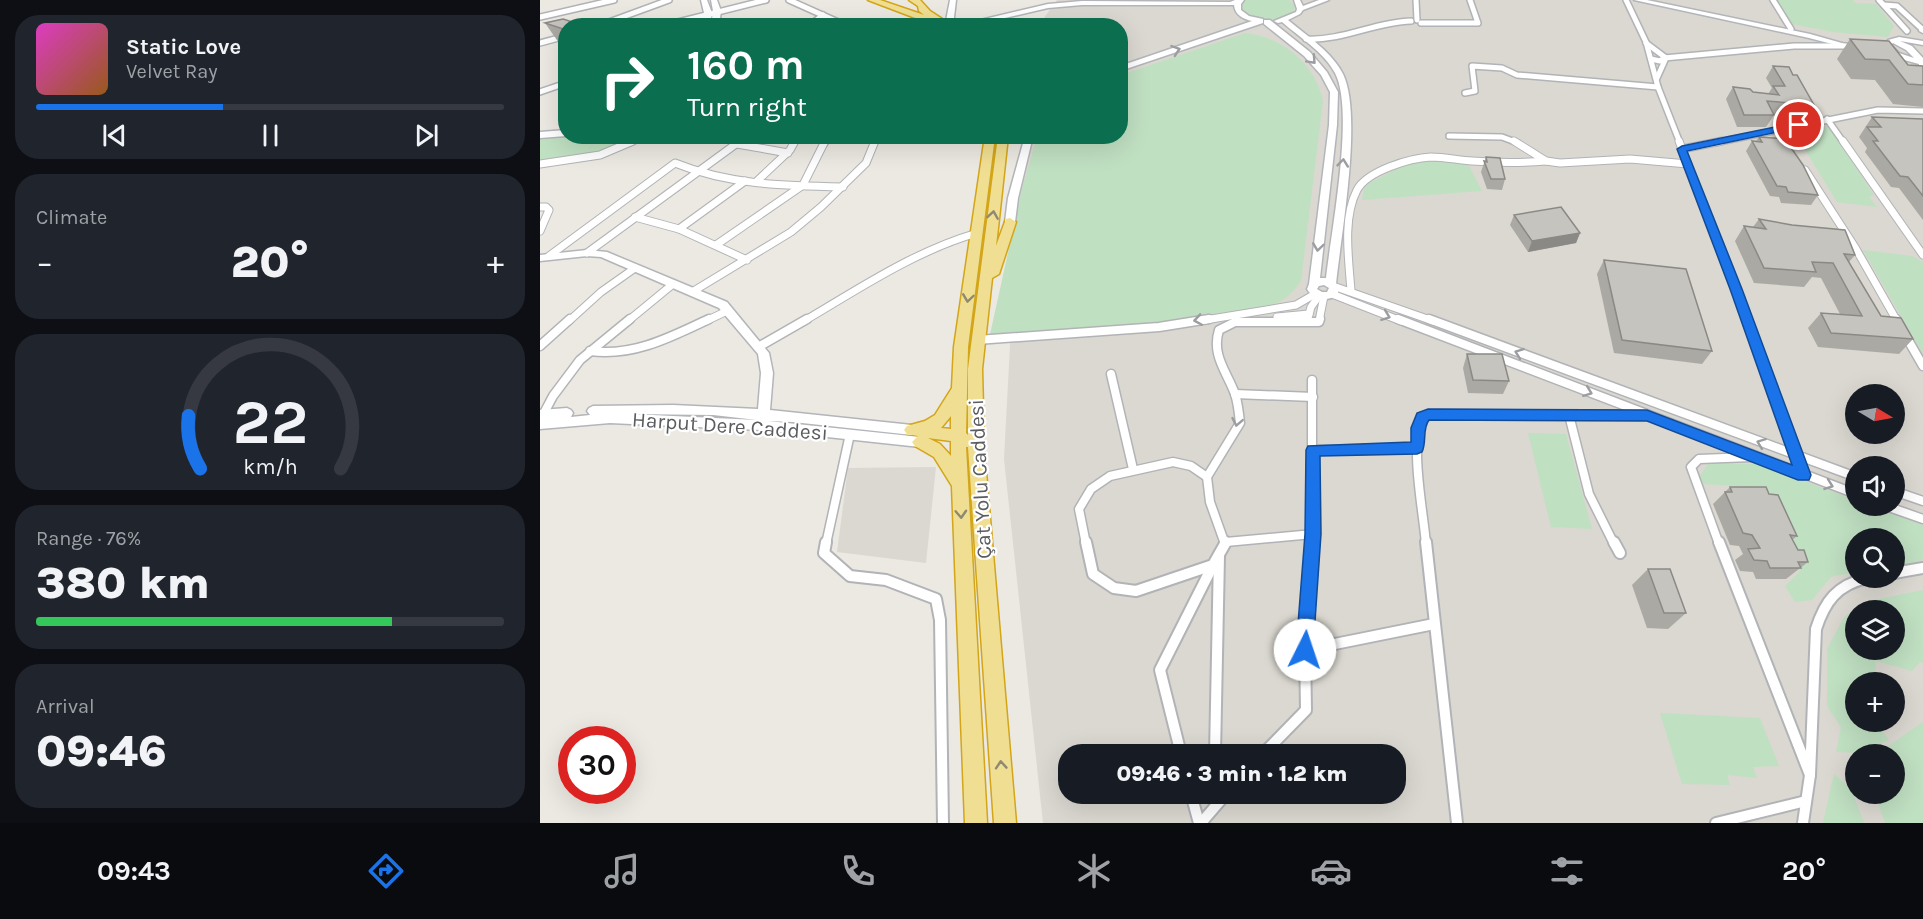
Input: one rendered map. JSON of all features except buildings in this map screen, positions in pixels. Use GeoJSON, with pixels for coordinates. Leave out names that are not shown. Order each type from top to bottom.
{"type":"FeatureCollection","features":[{"type":"Feature","properties":{"kind":"highway"},"geometry":{"type":"LineString","coordinates":[[872,0],[928,18]]}},
{"type":"Feature","properties":{"kind":"highway"},"geometry":{"type":"LineString","coordinates":[[884,0],[929,18]]}},
{"type":"Feature","properties":{"kind":"highway"},"geometry":{"type":"LineString","coordinates":[[899,0],[929,18]]}},
{"type":"Feature","properties":{"kind":"highway"},"geometry":{"type":"LineString","coordinates":[[912,0],[921,4],[930,18]]}},
{"type":"Feature","properties":{"kind":"highway","name":"Çat Yolu Caddesi"},"geometry":{"type":"LineString","coordinates":[[976,823],[958,436],[961,347],[989,144]]}},
{"type":"Feature","properties":{"kind":"highway","name":"Çat Yolu Caddesi"},"geometry":{"type":"LineString","coordinates":[[1002,144],[975,369],[976,448],[1005,823]]}},
{"type":"Feature","properties":{"kind":"highway"},"geometry":{"type":"LineString","coordinates":[[984,299],[1010,222]]}},
{"type":"Feature","properties":{"kind":"highway"},"geometry":{"type":"LineString","coordinates":[[916,436],[935,425],[947,414],[960,383]]}},
{"type":"Feature","properties":{"kind":"highway"},"geometry":{"type":"LineString","coordinates":[[916,436],[958,436],[976,448]]}},
{"type":"Feature","properties":{"kind":"highway"},"geometry":{"type":"LineString","coordinates":[[916,436],[944,456],[960,485]]}},
{"type":"Feature","properties":{"kind":"main road"},"geometry":{"type":"LineString","coordinates":[[704,0],[707,18]]}},
{"type":"Feature","properties":{"kind":"main road"},"geometry":{"type":"LineString","coordinates":[[714,0],[716,18]]}},
{"type":"Feature","properties":{"kind":"main road"},"geometry":{"type":"LineString","coordinates":[[950,18],[953,0]]}},
{"type":"Feature","properties":{"kind":"main road"},"geometry":{"type":"LineString","coordinates":[[1301,9],[1297,0],[1306,0]]}},
{"type":"Feature","properties":{"kind":"main road"},"geometry":{"type":"LineString","coordinates":[[1128,66],[1246,27],[1293,17],[1301,9],[1326,0]]}},
{"type":"Feature","properties":{"kind":"main road"},"geometry":{"type":"LineString","coordinates":[[1638,0],[1791,31],[1846,46],[1865,47],[1655,0]]}},
{"type":"Feature","properties":{"kind":"main road"},"geometry":{"type":"LineString","coordinates":[[994,18],[1048,6],[1082,3],[1231,4],[1240,1],[1238,11]]}},
{"type":"Feature","properties":{"kind":"main road"},"geometry":{"type":"LineString","coordinates":[[1024,18],[1078,10],[1238,11],[1247,18],[1264,22],[1307,54],[1324,74],[1334,92],[1324,290]]}},
{"type":"Feature","properties":{"kind":"main road"},"geometry":{"type":"LineString","coordinates":[[1284,20],[1334,66],[1340,76],[1346,96],[1346,138],[1324,290]]}},
{"type":"Feature","properties":{"kind":"main road"},"geometry":{"type":"LineString","coordinates":[[1246,27],[1265,28],[1281,33]]}},
{"type":"Feature","properties":{"kind":"main road"},"geometry":{"type":"LineString","coordinates":[[1893,40],[1909,48],[1923,63],[1923,73],[1914,69],[1906,59],[1887,48],[1893,40]]}},
{"type":"Feature","properties":{"kind":"main road"},"geometry":{"type":"LineString","coordinates":[[1876,43],[1893,40],[1923,43]]}},
{"type":"Feature","properties":{"kind":"main road"},"geometry":{"type":"LineString","coordinates":[[1885,55],[1923,63]]}},
{"type":"Feature","properties":{"kind":"main road"},"geometry":{"type":"LineString","coordinates":[[540,131],[558,131]]}},
{"type":"Feature","properties":{"kind":"main road"},"geometry":{"type":"LineString","coordinates":[[540,135],[558,132]]}},
{"type":"Feature","properties":{"kind":"main road"},"geometry":{"type":"LineString","coordinates":[[1010,222],[1013,198],[1027,144]]}},
{"type":"Feature","properties":{"kind":"main road"},"geometry":{"type":"LineString","coordinates":[[544,257],[587,253],[603,254],[716,301],[760,346],[766,362],[767,374],[763,419]]}},
{"type":"Feature","properties":{"kind":"main road","name":"Harput Dere Caddesi"},"geometry":{"type":"LineString","coordinates":[[541,418],[763,419],[916,436]]}},
{"type":"Feature","properties":{"kind":"main road","name":"Harput Dere Caddesi"},"geometry":{"type":"LineString","coordinates":[[763,419],[850,434],[916,436]]}},
{"type":"Feature","properties":{"kind":"street"},"geometry":{"type":"LineString","coordinates":[[540,19],[594,2],[614,0]]}},
{"type":"Feature","properties":{"kind":"street"},"geometry":{"type":"LineString","coordinates":[[644,0],[647,8]]}},
{"type":"Feature","properties":{"kind":"street"},"geometry":{"type":"LineString","coordinates":[[620,18],[669,0]]}},
{"type":"Feature","properties":{"kind":"street"},"geometry":{"type":"LineString","coordinates":[[691,18],[765,0]]}},
{"type":"Feature","properties":{"kind":"street"},"geometry":{"type":"LineString","coordinates":[[789,0],[830,18]]}},
{"type":"Feature","properties":{"kind":"street"},"geometry":{"type":"LineString","coordinates":[[1416,0],[1419,21]]}},
{"type":"Feature","properties":{"kind":"street"},"geometry":{"type":"LineString","coordinates":[[1317,50],[1329,40],[1376,27],[1419,21],[1478,23],[1470,0]]}},
{"type":"Feature","properties":{"kind":"street"},"geometry":{"type":"LineString","coordinates":[[1626,0],[1646,42],[1658,87],[1755,340],[1803,475]]}},
{"type":"Feature","properties":{"kind":"street"},"geometry":{"type":"LineString","coordinates":[[1773,0],[1798,41],[1794,45]]}},
{"type":"Feature","properties":{"kind":"street"},"geometry":{"type":"LineString","coordinates":[[1879,0],[1907,31]]}},
{"type":"Feature","properties":{"kind":"street"},"geometry":{"type":"LineString","coordinates":[[1884,5],[1897,6],[1923,31]]}},
{"type":"Feature","properties":{"kind":"street"},"geometry":{"type":"LineString","coordinates":[[819,18],[823,15]]}},
{"type":"Feature","properties":{"kind":"street"},"geometry":{"type":"LineString","coordinates":[[540,19],[549,23]]}},
{"type":"Feature","properties":{"kind":"street"},"geometry":{"type":"LineString","coordinates":[[1305,39],[1321,41],[1382,23],[1411,22]]}},
{"type":"Feature","properties":{"kind":"street"},"geometry":{"type":"LineString","coordinates":[[1893,40],[1907,31],[1923,31]]}},
{"type":"Feature","properties":{"kind":"street"},"geometry":{"type":"LineString","coordinates":[[540,54],[542,43],[558,38]]}},
{"type":"Feature","properties":{"kind":"street"},"geometry":{"type":"LineString","coordinates":[[1646,42],[1665,58]]}},
{"type":"Feature","properties":{"kind":"street"},"geometry":{"type":"LineString","coordinates":[[1651,59],[1660,61],[1665,58],[1794,45],[1846,46]]}},
{"type":"Feature","properties":{"kind":"street"},"geometry":{"type":"LineString","coordinates":[[1657,78],[1665,58]]}},
{"type":"Feature","properties":{"kind":"street"},"geometry":{"type":"LineString","coordinates":[[1465,93],[1475,90],[1472,66],[1502,68],[1517,75],[1658,87]]}},
{"type":"Feature","properties":{"kind":"street"},"geometry":{"type":"LineString","coordinates":[[540,92],[558,86]]}},
{"type":"Feature","properties":{"kind":"street"},"geometry":{"type":"LineString","coordinates":[[1682,149],[1878,110],[1923,111]]}},
{"type":"Feature","properties":{"kind":"street"},"geometry":{"type":"LineString","coordinates":[[1827,119],[1923,255]]}},
{"type":"Feature","properties":{"kind":"street"},"geometry":{"type":"LineString","coordinates":[[1779,129],[1856,249],[1923,366]]}},
{"type":"Feature","properties":{"kind":"street"},"geometry":{"type":"LineString","coordinates":[[1449,136],[1489,135],[1509,139],[1546,161]]}},
{"type":"Feature","properties":{"kind":"street"},"geometry":{"type":"LineString","coordinates":[[540,164],[600,155],[626,144]]}},
{"type":"Feature","properties":{"kind":"street"},"geometry":{"type":"LineString","coordinates":[[587,253],[737,144],[788,153]]}},
{"type":"Feature","properties":{"kind":"street"},"geometry":{"type":"LineString","coordinates":[[756,182],[788,153],[793,144]]}},
{"type":"Feature","properties":{"kind":"street"},"geometry":{"type":"LineString","coordinates":[[716,245],[806,181],[824,144]]}},
{"type":"Feature","properties":{"kind":"street"},"geometry":{"type":"LineString","coordinates":[[692,292],[791,232],[843,187],[868,160],[874,144]]}},
{"type":"Feature","properties":{"kind":"street"},"geometry":{"type":"LineString","coordinates":[[1351,291],[1349,269],[1352,203],[1358,187],[1374,175],[1397,165],[1430,157],[1515,163],[1630,159],[1688,164]]}},
{"type":"Feature","properties":{"kind":"street"},"geometry":{"type":"LineString","coordinates":[[544,257],[675,163],[696,173],[745,181],[843,187]]}},
{"type":"Feature","properties":{"kind":"street"},"geometry":{"type":"LineString","coordinates":[[679,230],[745,181]]}},
{"type":"Feature","properties":{"kind":"street"},"geometry":{"type":"LineString","coordinates":[[540,207],[546,207],[549,210],[540,231]]}},
{"type":"Feature","properties":{"kind":"street"},"geometry":{"type":"LineString","coordinates":[[635,217],[679,230],[747,260]]}},
{"type":"Feature","properties":{"kind":"street"},"geometry":{"type":"LineString","coordinates":[[760,346],[911,260],[950,241],[977,233]]}},
{"type":"Feature","properties":{"kind":"street"},"geometry":{"type":"LineString","coordinates":[[540,346],[601,292],[635,268]]}},
{"type":"Feature","properties":{"kind":"street"},"geometry":{"type":"LineString","coordinates":[[541,418],[572,368],[673,284]]}},
{"type":"Feature","properties":{"kind":"street"},"geometry":{"type":"LineString","coordinates":[[1226,542],[1212,508],[1207,489],[1207,477],[1240,423],[1235,394],[1217,357],[1214,344],[1216,336],[1219,330],[1230,324],[1308,318],[1320,322],[1324,290]]}},
{"type":"Feature","properties":{"kind":"street"},"geometry":{"type":"LineString","coordinates":[[1308,318],[1311,307],[1324,290]]}},
{"type":"Feature","properties":{"kind":"street"},"geometry":{"type":"LineString","coordinates":[[1324,290],[1429,333],[1845,490]]}},
{"type":"Feature","properties":{"kind":"street"},"geometry":{"type":"LineString","coordinates":[[977,340],[1159,327],[1296,305],[1324,290],[1351,291],[1845,473]]}},
{"type":"Feature","properties":{"kind":"street"},"geometry":{"type":"LineString","coordinates":[[590,351],[614,353],[637,349],[727,310]]}},
{"type":"Feature","properties":{"kind":"street"},"geometry":{"type":"LineString","coordinates":[[1429,333],[1433,322]]}},
{"type":"Feature","properties":{"kind":"street"},"geometry":{"type":"LineString","coordinates":[[1555,380],[1560,368]]}},
{"type":"Feature","properties":{"kind":"street"},"geometry":{"type":"LineString","coordinates":[[1111,374],[1133,469]]}},
{"type":"Feature","properties":{"kind":"street"},"geometry":{"type":"LineString","coordinates":[[1273,744],[1306,710],[1305,650],[1313,534],[1312,380]]}},
{"type":"Feature","properties":{"kind":"street"},"geometry":{"type":"LineString","coordinates":[[1235,394],[1312,397]]}},
{"type":"Feature","properties":{"kind":"street"},"geometry":{"type":"LineString","coordinates":[[1457,823],[1417,448],[1418,428],[1422,417],[1428,415],[1647,415]]}},
{"type":"Feature","properties":{"kind":"street"},"geometry":{"type":"LineString","coordinates":[[1569,415],[1589,494],[1602,523],[1620,553]]}},
{"type":"Feature","properties":{"kind":"street"},"geometry":{"type":"LineString","coordinates":[[850,434],[824,553],[850,576],[886,580],[936,599],[940,620],[943,823]]}},
{"type":"Feature","properties":{"kind":"street"},"geometry":{"type":"LineString","coordinates":[[1313,450],[1417,448]]}},
{"type":"Feature","properties":{"kind":"street"},"geometry":{"type":"LineString","coordinates":[[1757,457],[1699,459],[1691,467],[1810,775]]}},
{"type":"Feature","properties":{"kind":"street"},"geometry":{"type":"LineString","coordinates":[[1207,477],[1191,466],[1173,462],[1133,469],[1110,476],[1091,489],[1079,509],[1093,574],[1114,588],[1136,591],[1213,565]]}},
{"type":"Feature","properties":{"kind":"street"},"geometry":{"type":"LineString","coordinates":[[1905,495],[1923,501]]}},
{"type":"Feature","properties":{"kind":"street"},"geometry":{"type":"LineString","coordinates":[[1905,513],[1923,519]]}},
{"type":"Feature","properties":{"kind":"street"},"geometry":{"type":"LineString","coordinates":[[1226,542],[1313,534]]}},
{"type":"Feature","properties":{"kind":"street"},"geometry":{"type":"LineString","coordinates":[[1178,744],[1160,670],[1226,542]]}},
{"type":"Feature","properties":{"kind":"street"},"geometry":{"type":"LineString","coordinates":[[1215,744],[1219,555]]}},
{"type":"Feature","properties":{"kind":"street"},"geometry":{"type":"LineString","coordinates":[[1905,571],[1923,568]]}},
{"type":"Feature","properties":{"kind":"street"},"geometry":{"type":"LineString","coordinates":[[1803,823],[1810,775],[1816,629],[1823,606],[1845,584]]}},
{"type":"Feature","properties":{"kind":"street"},"geometry":{"type":"LineString","coordinates":[[1305,650],[1434,624]]}},
{"type":"Feature","properties":{"kind":"street"},"geometry":{"type":"LineString","coordinates":[[1716,823],[1806,801]]}},
{"type":"Feature","properties":{"kind":"street"},"geometry":{"type":"LineString","coordinates":[[1194,804],[1200,823]]}},
{"type":"Feature","properties":{"kind":"street"},"geometry":{"type":"LineString","coordinates":[[1200,823],[1211,804]]}},
{"type":"Feature","properties":{"kind":"shaded area"},"geometry":{"type":"Polygon","coordinates":[[[1057,0],[1923,0],[1923,823],[1043,823],[1004,459],[1021,144],[1128,144],[1128,18],[1044,18],[1057,0]]]}},
{"type":"Feature","properties":{"kind":"shaded area"},"geometry":{"type":"Polygon","coordinates":[[[936,467],[926,563],[837,552],[848,468],[936,467]]]}},
{"type":"Feature","properties":{"kind":"green space"},"geometry":{"type":"Polygon","coordinates":[[[1246,0],[1289,0],[1295,6],[1287,17],[1263,20],[1242,11],[1241,7],[1246,0]]]}},
{"type":"Feature","properties":{"kind":"green space"},"geometry":{"type":"Polygon","coordinates":[[[1776,0],[1853,0],[1855,3],[1876,4],[1894,26],[1888,37],[1833,32],[1792,24],[1776,0]]]}},
{"type":"Feature","properties":{"kind":"green space"},"geometry":{"type":"Polygon","coordinates":[[[1245,33],[1272,40],[1284,46],[1305,64],[1319,87],[1323,101],[1301,281],[1287,297],[1268,307],[1123,328],[989,339],[1022,189],[1035,144],[1128,144],[1128,73],[1245,33]]]}},
{"type":"Feature","properties":{"kind":"green space"},"geometry":{"type":"Polygon","coordinates":[[[1813,123],[1830,128],[1874,195],[1869,197],[1877,207],[1837,202],[1792,128],[1813,123]]]}},
{"type":"Feature","properties":{"kind":"green space"},"geometry":{"type":"Polygon","coordinates":[[[558,137],[558,144],[620,144],[597,153],[540,162],[540,139],[558,137]]]}},
{"type":"Feature","properties":{"kind":"green space"},"geometry":{"type":"Polygon","coordinates":[[[1438,159],[1468,164],[1482,191],[1362,200],[1365,185],[1405,165],[1438,159]]]}},
{"type":"Feature","properties":{"kind":"green space"},"geometry":{"type":"Polygon","coordinates":[[[1863,250],[1912,256],[1923,262],[1923,354],[1863,250]]]}},
{"type":"Feature","properties":{"kind":"green space"},"geometry":{"type":"Polygon","coordinates":[[[1528,433],[1566,434],[1592,529],[1551,527],[1528,433]]]}},
{"type":"Feature","properties":{"kind":"green space"},"geometry":{"type":"Polygon","coordinates":[[[1708,464],[1759,464],[1845,496],[1845,516],[1898,516],[1923,525],[1923,560],[1905,564],[1905,528],[1845,528],[1845,574],[1831,577],[1812,600],[1795,602],[1785,586],[1800,571],[1788,540],[1748,487],[1704,484],[1699,477],[1708,464]]]}},
{"type":"Feature","properties":{"kind":"green space"},"geometry":{"type":"Polygon","coordinates":[[[1923,590],[1923,663],[1920,662],[1912,671],[1875,661],[1876,672],[1845,672],[1845,732],[1883,732],[1889,740],[1879,744],[1845,744],[1845,752],[1836,752],[1841,727],[1827,706],[1827,649],[1844,617],[1845,660],[1905,660],[1905,600],[1874,600],[1923,590]]]}},
{"type":"Feature","properties":{"kind":"green space"},"geometry":{"type":"Polygon","coordinates":[[[1660,713],[1760,718],[1779,766],[1753,767],[1757,778],[1727,775],[1730,785],[1682,784],[1660,713]]]}},
{"type":"Feature","properties":{"kind":"green space"},"geometry":{"type":"Polygon","coordinates":[[[1923,722],[1923,823],[1885,823],[1878,804],[1905,804],[1905,744],[1891,744],[1923,722]]]}},
{"type":"Feature","properties":{"kind":"green space"},"geometry":{"type":"Polygon","coordinates":[[[1834,774],[1845,784],[1845,804],[1857,804],[1864,823],[1823,823],[1834,774]]]}},
{"type":"Feature","properties":{"kind":"route"},"geometry":{"type":"LineString","coordinates":[[1305,650],[1313,534],[1313,450],[1417,448],[1418,428],[1422,417],[1437,414],[1647,415],[1803,475],[1755,340],[1682,149],[1799,125]]}}]}
